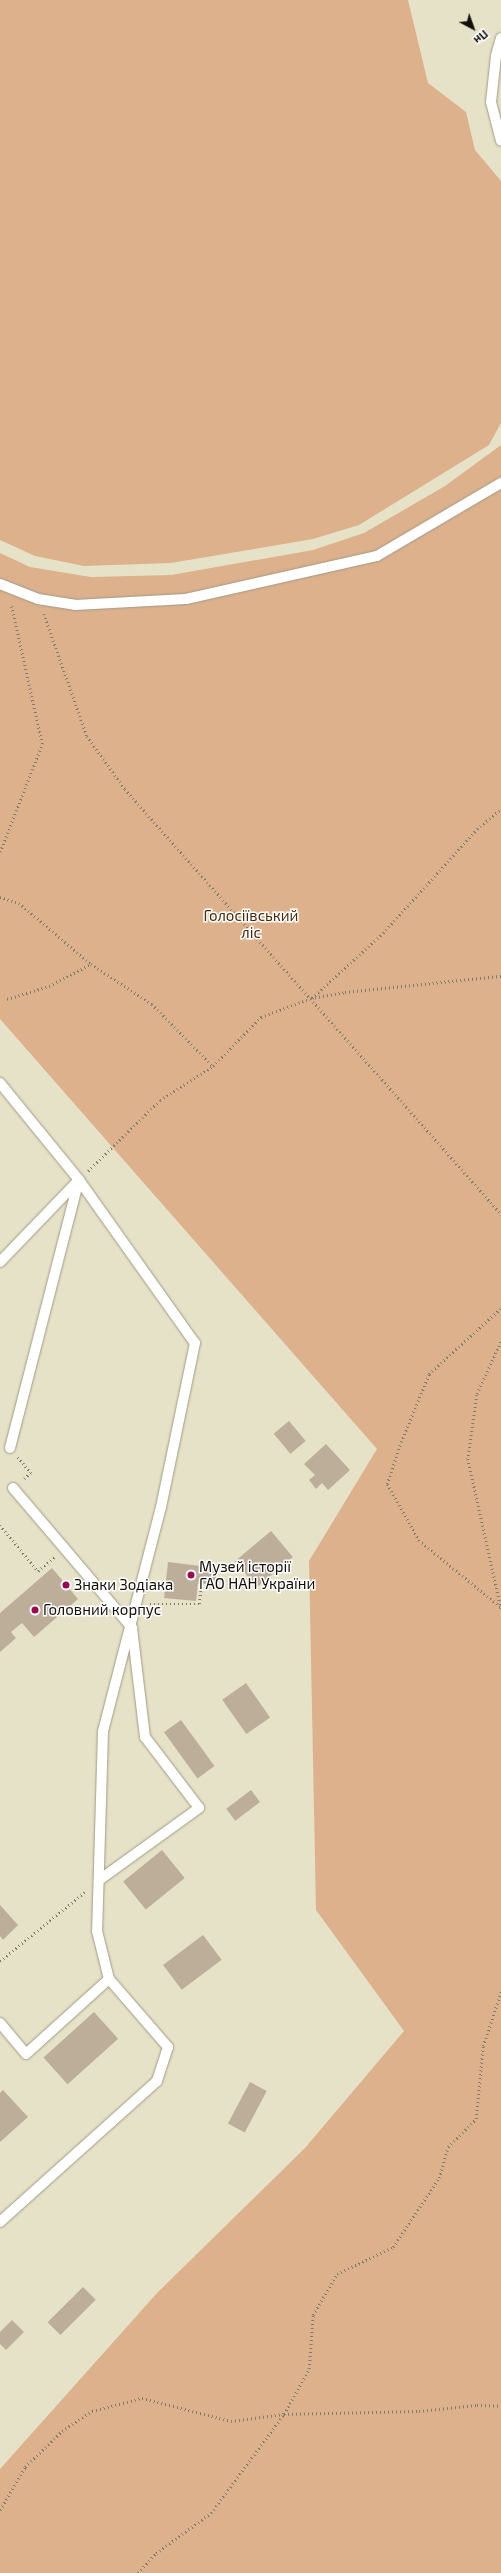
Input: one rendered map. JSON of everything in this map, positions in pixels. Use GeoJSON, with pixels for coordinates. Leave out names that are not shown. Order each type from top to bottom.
{"type":"FeatureCollection","features":[{"type":"Feature","properties":{"kind":"lane"},"geometry":{"type":"LineString","coordinates":[[501,38],[496,56],[490,102],[501,141]]}},
{"type":"Feature","properties":{"kind":"lane"},"geometry":{"type":"LineString","coordinates":[[4,587],[38,599],[75,605],[186,599],[377,556],[501,483]]}},
{"type":"Feature","properties":{"kind":"lane"},"geometry":{"type":"LineString","coordinates":[[0,1083],[78,1180],[195,1343],[161,1507],[132,1628],[103,1732],[98,1931],[109,1979],[168,2047],[157,2081],[0,2222]]}},
{"type":"Feature","properties":{"kind":"lane"},"geometry":{"type":"LineString","coordinates":[[0,1262],[78,1180]]}},
{"type":"Feature","properties":{"kind":"lane"},"geometry":{"type":"LineString","coordinates":[[10,1448],[78,1180]]}},
{"type":"Feature","properties":{"kind":"lane"},"geometry":{"type":"LineString","coordinates":[[13,1488],[132,1628],[145,1737],[199,1808],[99,1880]]}},
{"type":"Feature","properties":{"kind":"lane"},"geometry":{"type":"LineString","coordinates":[[0,2023],[26,2054],[109,1979]]}},
{"type":"Feature","properties":{"kind":"path"},"geometry":{"type":"LineString","coordinates":[[0,852],[42,744],[4,587]]}},
{"type":"Feature","properties":{"kind":"path"},"geometry":{"type":"LineString","coordinates":[[38,599],[87,736],[125,789],[501,1214]]}},
{"type":"Feature","properties":{"kind":"path"},"geometry":{"type":"LineString","coordinates":[[311,998],[383,933],[477,829],[501,809]]}},
{"type":"Feature","properties":{"kind":"path"},"geometry":{"type":"LineString","coordinates":[[0,897],[19,903],[91,964],[152,1004],[213,1066]]}},
{"type":"Feature","properties":{"kind":"path"},"geometry":{"type":"LineString","coordinates":[[7,999],[49,986],[91,964]]}},
{"type":"Feature","properties":{"kind":"path"},"geometry":{"type":"LineString","coordinates":[[78,1180],[160,1100],[213,1066],[261,1017],[311,998],[345,992],[501,976]]}},
{"type":"Feature","properties":{"kind":"path"},"geometry":{"type":"LineString","coordinates":[[500,1608],[419,1540],[387,1484],[401,1442],[428,1374],[501,1308]]}},
{"type":"Feature","properties":{"kind":"path"},"geometry":{"type":"LineString","coordinates":[[500,1608],[468,1459],[476,1395],[501,1342]]}},
{"type":"Feature","properties":{"kind":"path"},"geometry":{"type":"LineString","coordinates":[[0,1525],[38,1571],[64,1548]]}},
{"type":"Feature","properties":{"kind":"path"},"geometry":{"type":"LineString","coordinates":[[138,1604],[199,1604],[201,1587]]}},
{"type":"Feature","properties":{"kind":"path"},"geometry":{"type":"LineString","coordinates":[[0,1961],[99,1880]]}},
{"type":"Feature","properties":{"kind":"path"},"geometry":{"type":"LineString","coordinates":[[138,2573],[156,2553],[211,2513],[284,2414],[309,2369],[314,2315],[337,2274],[393,2247],[439,2178],[448,2147],[476,2119],[483,2046],[501,1992]]}},
{"type":"Feature","properties":{"kind":"path"},"geometry":{"type":"LineString","coordinates":[[0,2510],[25,2467],[62,2431],[92,2411],[142,2398],[231,2421],[284,2414],[419,2411],[477,2405],[501,2406]]}},
{"type":"Feature","properties":{"kind":"green space"},"geometry":{"type":"Polygon","coordinates":[[[0,0],[408,0],[428,83],[466,112],[475,150],[501,181],[501,423],[489,445],[359,525],[313,539],[171,563],[84,566],[35,556],[0,540],[0,0]]]}},
{"type":"Feature","properties":{"kind":"green space","name":"Голосіївський ліс"},"geometry":{"type":"Polygon","coordinates":[[[501,445],[501,2573],[0,2573],[0,2469],[157,2293],[305,2148],[404,2031],[316,1910],[309,1561],[377,1449],[0,1019],[0,553],[30,567],[91,577],[171,575],[313,550],[364,533],[445,486],[501,445]]]}},
{"type":"Feature","properties":{"kind":"building"},"geometry":{"type":"Polygon","coordinates":[[[289,1421],[306,1441],[290,1454],[274,1434],[289,1421]]]}},
{"type":"Feature","properties":{"kind":"building"},"geometry":{"type":"Polygon","coordinates":[[[326,1444],[350,1470],[328,1490],[322,1483],[316,1489],[309,1480],[315,1475],[304,1464],[326,1444]]]}},
{"type":"Feature","properties":{"kind":"building"},"geometry":{"type":"Polygon","coordinates":[[[271,1531],[293,1557],[257,1587],[235,1561],[271,1531]]]}},
{"type":"Feature","properties":{"kind":"building","name":"Музей історії ГАО НАН України"},"geometry":{"type":"Polygon","coordinates":[[[168,1562],[217,1568],[215,1585],[198,1583],[196,1601],[164,1598],[168,1562]]]}},
{"type":"Feature","properties":{"kind":"building","name":"Головний корпус"},"geometry":{"type":"Polygon","coordinates":[[[52,1568],[78,1599],[34,1637],[22,1623],[11,1632],[16,1638],[0,1652],[0,1613],[52,1568]]]}},
{"type":"Feature","properties":{"kind":"building"},"geometry":{"type":"Polygon","coordinates":[[[246,1683],[270,1717],[246,1734],[222,1700],[246,1683]]]}},
{"type":"Feature","properties":{"kind":"building"},"geometry":{"type":"Polygon","coordinates":[[[181,1720],[215,1766],[198,1778],[164,1732],[181,1720]]]}},
{"type":"Feature","properties":{"kind":"building"},"geometry":{"type":"Polygon","coordinates":[[[251,1790],[260,1802],[235,1821],[226,1809],[251,1790]]]}},
{"type":"Feature","properties":{"kind":"building"},"geometry":{"type":"Polygon","coordinates":[[[162,1850],[185,1878],[146,1909],[123,1881],[162,1850]]]}},
{"type":"Feature","properties":{"kind":"building"},"geometry":{"type":"Polygon","coordinates":[[[0,1905],[18,1925],[3,1940],[0,1936],[0,1905]]]}},
{"type":"Feature","properties":{"kind":"building"},"geometry":{"type":"Polygon","coordinates":[[[203,1935],[222,1960],[182,1990],[163,1965],[203,1935]]]}},
{"type":"Feature","properties":{"kind":"building"},"geometry":{"type":"Polygon","coordinates":[[[94,2012],[118,2039],[68,2084],[43,2058],[94,2012]]]}},
{"type":"Feature","properties":{"kind":"building"},"geometry":{"type":"Polygon","coordinates":[[[250,2082],[267,2091],[245,2132],[228,2123],[250,2082]]]}},
{"type":"Feature","properties":{"kind":"building"},"geometry":{"type":"Polygon","coordinates":[[[3,2090],[28,2117],[0,2142],[0,2093],[3,2090]]]}},
{"type":"Feature","properties":{"kind":"building"},"geometry":{"type":"Polygon","coordinates":[[[83,2287],[96,2300],[60,2335],[48,2322],[83,2287]]]}},
{"type":"Feature","properties":{"kind":"building"},"geometry":{"type":"Polygon","coordinates":[[[12,2320],[24,2332],[6,2350],[0,2344],[0,2332],[12,2320]]]}},
{"type":"Feature","properties":{"kind":"place","name":"Музей історії ГАО НАН України"},"geometry":{"type":"Point","coordinates":[191,1575]}},
{"type":"Feature","properties":{"kind":"place","name":"Знаки Зодіака"},"geometry":{"type":"Point","coordinates":[66,1585]}},
{"type":"Feature","properties":{"kind":"place","name":"Головний корпус"},"geometry":{"type":"Point","coordinates":[35,1610]}}]}
